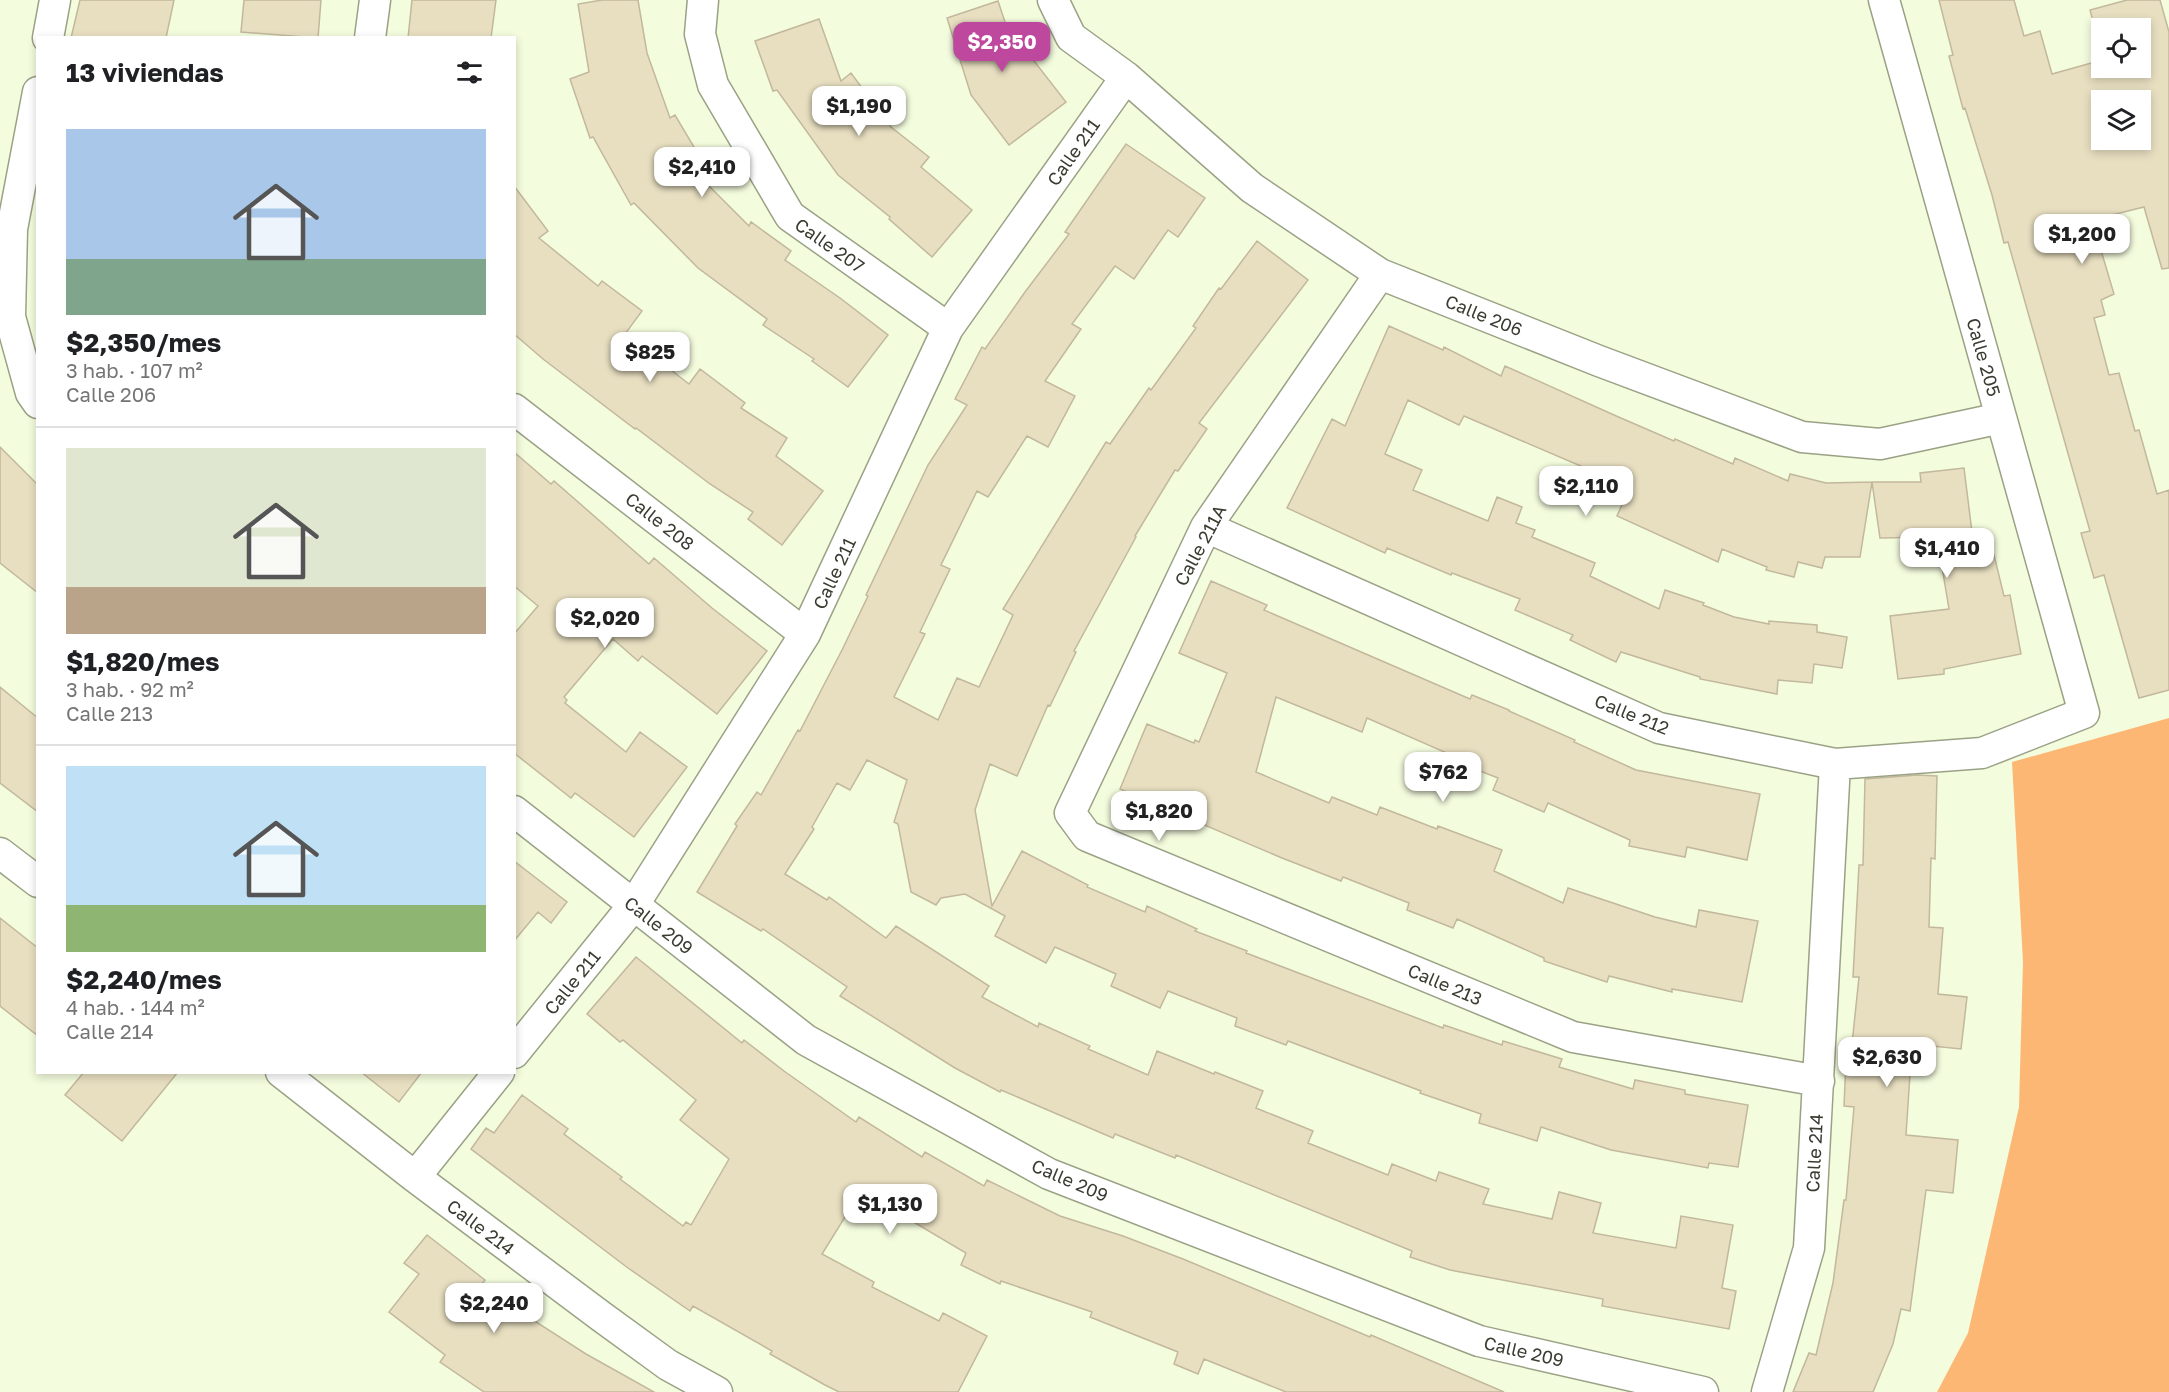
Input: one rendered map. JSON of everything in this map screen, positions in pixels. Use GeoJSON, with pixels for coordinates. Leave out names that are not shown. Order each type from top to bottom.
{"type":"FeatureCollection","features":[{"type":"Feature","properties":{"kind":"street"},"geometry":{"type":"LineString","coordinates":[[48,36],[55,0]]}},
{"type":"Feature","properties":{"kind":"street"},"geometry":{"type":"LineString","coordinates":[[370,36],[375,0]]}},
{"type":"Feature","properties":{"kind":"street","name":"Calle 207"},"geometry":{"type":"LineString","coordinates":[[703,0],[700,34],[713,85],[790,216],[948,328]]}},
{"type":"Feature","properties":{"kind":"street","name":"Calle 206"},"geometry":{"type":"LineString","coordinates":[[1053,0],[1071,37],[1126,77],[1252,188],[1380,274],[1599,361],[1802,437],[1880,444],[2001,418]]}},
{"type":"Feature","properties":{"kind":"street","name":"Calle 205"},"geometry":{"type":"LineString","coordinates":[[1884,0],[2084,713]]}},
{"type":"Feature","properties":{"kind":"street","name":"Calle 211"},"geometry":{"type":"LineString","coordinates":[[516,1051],[633,906],[805,634],[948,328],[1126,77]]}},
{"type":"Feature","properties":{"kind":"street"},"geometry":{"type":"LineString","coordinates":[[36,103],[12,229],[10,317],[31,393],[36,400]]}},
{"type":"Feature","properties":{"kind":"street","name":"Calle 211A"},"geometry":{"type":"LineString","coordinates":[[1087,836],[1070,813],[1206,527],[1380,274]]}},
{"type":"Feature","properties":{"kind":"street","name":"Calle 208"},"geometry":{"type":"LineString","coordinates":[[516,411],[805,634]]}},
{"type":"Feature","properties":{"kind":"street","name":"Calle 212"},"geometry":{"type":"LineString","coordinates":[[1206,527],[1659,729],[1835,764],[1982,753],[2084,713]]}},
{"type":"Feature","properties":{"kind":"street","name":"Calle 214"},"geometry":{"type":"LineString","coordinates":[[1767,1392],[1809,1248],[1835,764]]}},
{"type":"Feature","properties":{"kind":"street","name":"Calle 209"},"geometry":{"type":"LineString","coordinates":[[516,813],[806,1040],[1049,1174],[1479,1341],[1703,1392]]}},
{"type":"Feature","properties":{"kind":"street","name":"Calle 213"},"geometry":{"type":"LineString","coordinates":[[1087,836],[1574,1037],[1819,1081]]}},
{"type":"Feature","properties":{"kind":"street"},"geometry":{"type":"LineString","coordinates":[[0,853],[36,880]]}},
{"type":"Feature","properties":{"kind":"street","name":"Calle 214"},"geometry":{"type":"LineString","coordinates":[[284,1074],[415,1177],[668,1365],[717,1392]]}},
{"type":"Feature","properties":{"kind":"street"},"geometry":{"type":"LineString","coordinates":[[415,1177],[497,1074]]}},
{"type":"Feature","properties":{"kind":"shaded area"},"geometry":{"type":"Polygon","coordinates":[[[2169,718],[2169,1392],[1937,1392],[1968,1333],[2019,1107],[2023,962],[2012,762],[2169,718]]]}},
{"type":"Feature","properties":{"kind":"building"},"geometry":{"type":"Polygon","coordinates":[[[80,0],[174,0],[166,36],[71,36],[80,0]]]}},
{"type":"Feature","properties":{"kind":"building"},"geometry":{"type":"Polygon","coordinates":[[[244,0],[321,0],[318,36],[241,32],[244,0]]]}},
{"type":"Feature","properties":{"kind":"building"},"geometry":{"type":"Polygon","coordinates":[[[412,0],[496,0],[491,36],[408,36],[412,0]]]}},
{"type":"Feature","properties":{"kind":"building"},"geometry":{"type":"Polygon","coordinates":[[[602,0],[638,0],[647,53],[670,118],[675,115],[704,164],[693,170],[749,226],[751,222],[791,251],[785,260],[888,335],[848,387],[812,361],[814,359],[763,325],[767,319],[698,268],[634,203],[631,205],[593,137],[590,138],[570,79],[589,72],[578,4],[602,0]]]}},
{"type":"Feature","properties":{"kind":"building"},"geometry":{"type":"Polygon","coordinates":[[[1939,0],[2014,0],[2024,36],[2040,31],[2052,74],[2091,63],[2091,78],[2151,78],[2151,18],[2092,18],[2090,10],[2127,0],[2160,0],[2169,32],[2169,268],[2162,269],[2144,207],[2092,220],[2114,294],[2101,300],[2105,315],[2094,318],[2109,375],[2119,373],[2135,431],[2139,430],[2157,494],[2169,490],[2169,690],[2139,698],[2104,575],[2094,578],[2081,533],[2090,531],[2008,242],[2004,243],[1992,195],[1965,108],[1963,109],[1949,56],[1953,55],[1939,0]]]}},
{"type":"Feature","properties":{"kind":"building"},"geometry":{"type":"Polygon","coordinates":[[[998,1],[1006,25],[1066,102],[1009,145],[971,95],[947,18],[998,1]]]}},
{"type":"Feature","properties":{"kind":"building"},"geometry":{"type":"Polygon","coordinates":[[[819,19],[841,81],[851,73],[891,127],[929,157],[921,167],[972,210],[932,257],[889,219],[890,217],[838,175],[777,90],[773,91],[755,41],[819,19]]]}},
{"type":"Feature","properties":{"kind":"building"},"geometry":{"type":"Polygon","coordinates":[[[1126,144],[1205,198],[1178,237],[1168,230],[1134,279],[1115,266],[1072,324],[1081,329],[1045,381],[1075,396],[1048,447],[1027,436],[988,497],[977,491],[941,565],[950,569],[920,632],[925,634],[894,697],[938,720],[957,678],[979,687],[1013,615],[1003,609],[1106,442],[1110,444],[1149,388],[1151,390],[1196,328],[1193,326],[1219,288],[1221,289],[1257,241],[1308,280],[1199,423],[1207,429],[1178,471],[1175,470],[1135,536],[1074,651],[1076,652],[1050,706],[1048,705],[1017,776],[990,764],[975,810],[992,906],[1022,851],[1088,885],[1087,887],[1145,912],[1147,906],[1197,929],[1195,931],[1247,951],[1246,953],[1443,1028],[1444,1025],[1502,1045],[1503,1041],[1562,1059],[1559,1067],[1633,1089],[1635,1080],[1685,1090],[1685,1094],[1748,1105],[1738,1167],[1709,1163],[1708,1168],[1611,1150],[1541,1127],[1537,1141],[1479,1123],[1481,1114],[1420,1093],[1421,1091],[1288,1041],[1286,1045],[1235,1026],[1237,1018],[1168,991],[1160,1008],[1111,986],[1116,974],[1055,947],[1046,963],[995,936],[1005,916],[965,894],[941,898],[936,905],[911,892],[898,824],[894,822],[907,780],[867,760],[850,790],[837,783],[812,827],[814,829],[785,874],[827,900],[829,897],[886,938],[896,926],[989,986],[982,997],[1038,1027],[1039,1023],[1090,1046],[1088,1049],[1148,1075],[1157,1051],[1263,1091],[1256,1108],[1313,1131],[1308,1143],[1388,1175],[1392,1164],[1436,1181],[1439,1172],[1489,1189],[1483,1204],[1552,1219],[1559,1192],[1601,1203],[1593,1233],[1676,1248],[1681,1216],[1733,1225],[1722,1288],[1736,1291],[1729,1329],[1602,1306],[1603,1299],[1450,1270],[1410,1257],[1412,1251],[1176,1155],[1175,1158],[1115,1134],[1113,1138],[1001,1090],[1000,1092],[955,1068],[840,996],[847,987],[763,929],[761,931],[697,892],[737,826],[735,824],[757,792],[761,795],[798,730],[800,731],[868,596],[866,595],[928,465],[967,405],[955,399],[982,347],[985,349],[1069,234],[1065,232],[1126,144]]]}},
{"type":"Feature","properties":{"kind":"building"},"geometry":{"type":"Polygon","coordinates":[[[516,189],[548,231],[539,238],[598,286],[602,281],[642,311],[625,334],[689,384],[700,369],[745,403],[741,408],[787,438],[776,456],[823,491],[782,545],[748,519],[753,512],[710,484],[543,359],[516,336],[516,189]]]}},
{"type":"Feature","properties":{"kind":"building"},"geometry":{"type":"Polygon","coordinates":[[[1389,326],[1443,350],[1444,347],[1501,376],[1505,366],[1674,441],[1675,439],[1733,464],[1735,458],[1788,481],[1790,474],[1826,483],[1872,482],[1860,557],[1825,557],[1822,568],[1798,562],[1794,577],[1766,570],[1767,567],[1722,549],[1718,562],[1617,516],[1625,498],[1585,480],[1590,470],[1464,416],[1459,425],[1408,400],[1385,454],[1422,470],[1413,490],[1488,521],[1497,497],[1522,507],[1516,523],[1535,530],[1532,537],[1595,563],[1590,576],[1659,609],[1665,590],[1704,603],[1703,605],[1734,617],[1769,624],[1769,621],[1817,625],[1817,632],[1847,637],[1842,668],[1814,664],[1812,683],[1778,680],[1777,694],[1700,679],[1700,677],[1621,652],[1616,662],[1570,640],[1573,635],[1515,610],[1520,599],[1452,573],[1451,575],[1387,548],[1385,553],[1287,508],[1332,419],[1345,426],[1389,326]]]}},
{"type":"Feature","properties":{"kind":"building"},"geometry":{"type":"Polygon","coordinates":[[[0,447],[36,483],[36,591],[0,563],[0,447]]]}},
{"type":"Feature","properties":{"kind":"building"},"geometry":{"type":"Polygon","coordinates":[[[516,454],[551,484],[554,481],[649,564],[654,558],[767,651],[717,714],[642,656],[638,661],[613,639],[564,697],[567,700],[565,703],[626,752],[640,732],[687,767],[634,837],[575,793],[571,798],[516,755],[516,632],[538,606],[516,588],[516,454]]]}},
{"type":"Feature","properties":{"kind":"building"},"geometry":{"type":"Polygon","coordinates":[[[1964,468],[1975,556],[1994,555],[2004,596],[2010,595],[2021,654],[1944,669],[1944,674],[1898,679],[1890,616],[1949,609],[1937,537],[1880,538],[1872,482],[1921,482],[1920,473],[1964,468]]]}},
{"type":"Feature","properties":{"kind":"building"},"geometry":{"type":"Polygon","coordinates":[[[1211,581],[1267,605],[1264,610],[1470,699],[1472,695],[1509,710],[1636,770],[1760,794],[1747,860],[1687,847],[1685,857],[1629,846],[1630,840],[1548,803],[1544,812],[1493,790],[1498,778],[1447,758],[1449,754],[1367,718],[1362,732],[1276,697],[1256,772],[1329,803],[1332,797],[1377,815],[1380,807],[1437,829],[1438,826],[1502,850],[1494,871],[1563,903],[1568,888],[1655,917],[1696,927],[1699,910],[1758,921],[1742,1002],[1672,989],[1672,992],[1609,976],[1607,982],[1544,961],[1544,958],[1457,919],[1453,928],[1407,910],[1409,903],[1343,877],[1341,881],[1282,858],[1120,789],[1147,724],[1194,743],[1195,740],[1199,742],[1227,673],[1179,653],[1211,581]]]}},
{"type":"Feature","properties":{"kind":"building"},"geometry":{"type":"Polygon","coordinates":[[[0,687],[36,716],[36,810],[0,783],[0,687]]]}},
{"type":"Feature","properties":{"kind":"building"},"geometry":{"type":"Polygon","coordinates":[[[1937,776],[1935,859],[1931,858],[1929,927],[1943,928],[1938,994],[1967,997],[1961,1049],[1912,1044],[1906,1135],[1958,1140],[1953,1193],[1926,1190],[1910,1311],[1901,1309],[1893,1344],[1873,1392],[1793,1392],[1809,1353],[1816,1355],[1833,1283],[1844,1200],[1846,1200],[1854,1107],[1844,1106],[1846,1062],[1850,1063],[1859,977],[1853,977],[1859,865],[1863,865],[1865,779],[1937,776]]]}},
{"type":"Feature","properties":{"kind":"building"},"geometry":{"type":"Polygon","coordinates":[[[516,863],[567,902],[551,923],[538,912],[516,939],[516,863]]]}},
{"type":"Feature","properties":{"kind":"building"},"geometry":{"type":"Polygon","coordinates":[[[0,918],[36,946],[36,1034],[0,1006],[0,918]]]}},
{"type":"Feature","properties":{"kind":"building"},"geometry":{"type":"Polygon","coordinates":[[[636,957],[742,1043],[744,1040],[856,1122],[859,1117],[922,1157],[925,1152],[984,1186],[987,1180],[1060,1216],[1123,1236],[1183,1259],[1504,1392],[1286,1392],[1204,1359],[1198,1374],[1174,1364],[1178,1352],[1090,1317],[1092,1312],[1001,1281],[1000,1284],[961,1265],[966,1253],[885,1205],[876,1219],[853,1204],[822,1254],[874,1282],[872,1287],[939,1321],[943,1313],[987,1336],[958,1392],[839,1392],[825,1385],[770,1354],[772,1351],[693,1306],[690,1311],[628,1268],[471,1149],[486,1128],[494,1133],[522,1095],[568,1129],[564,1134],[622,1177],[620,1179],[683,1226],[686,1222],[691,1225],[729,1159],[680,1120],[696,1100],[623,1040],[620,1042],[587,1014],[636,957]]]}},
{"type":"Feature","properties":{"kind":"building"},"geometry":{"type":"Polygon","coordinates":[[[82,1074],[176,1074],[122,1141],[65,1095],[82,1074]]]}},
{"type":"Feature","properties":{"kind":"building"},"geometry":{"type":"Polygon","coordinates":[[[364,1074],[420,1074],[399,1102],[364,1074]]]}},
{"type":"Feature","properties":{"kind":"building"},"geometry":{"type":"Polygon","coordinates":[[[427,1235],[485,1280],[480,1286],[586,1354],[654,1392],[484,1392],[440,1362],[445,1355],[389,1312],[419,1274],[404,1263],[427,1235]]]}}]}
